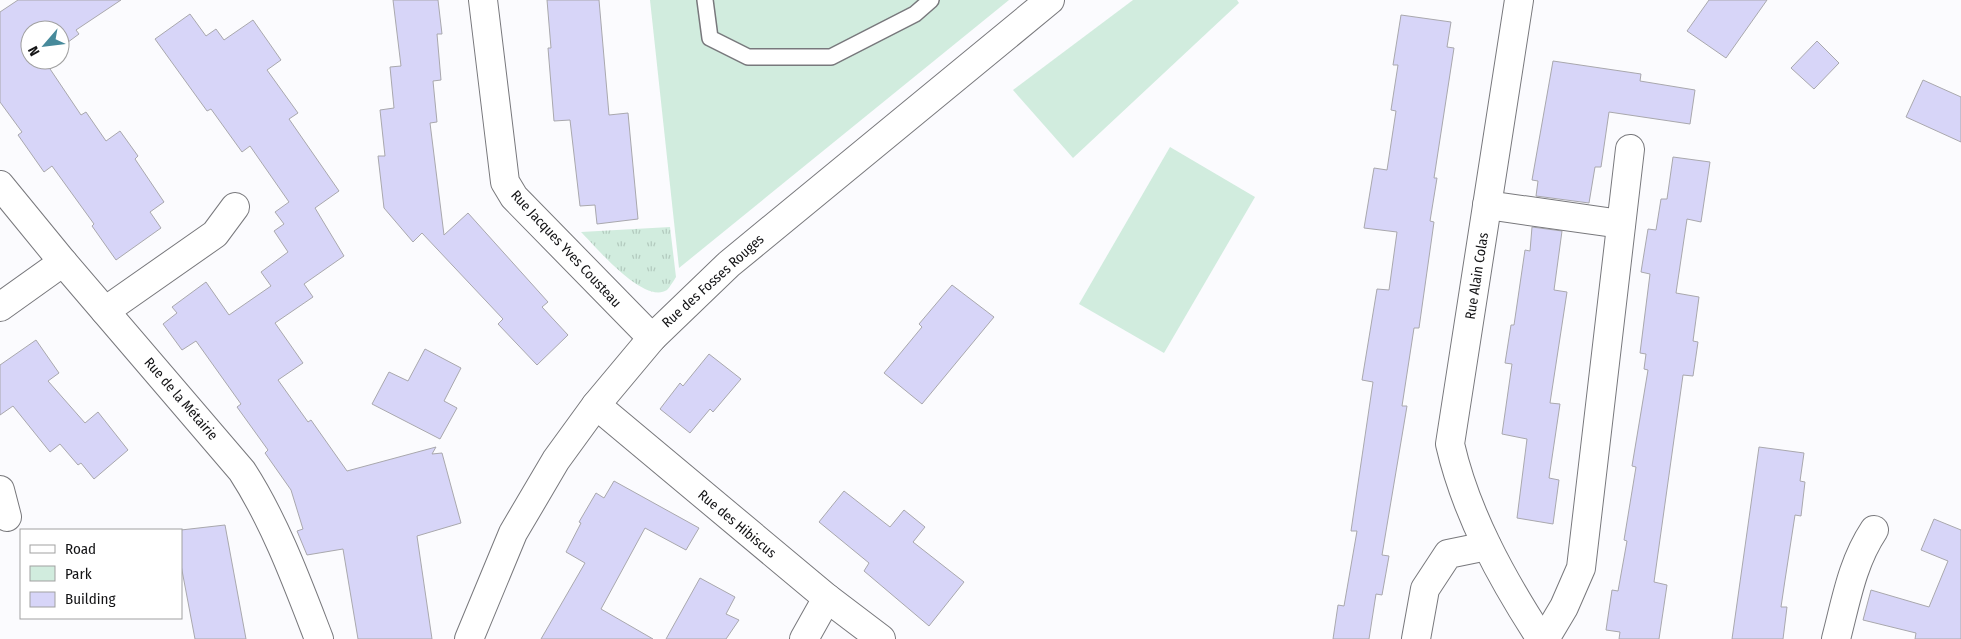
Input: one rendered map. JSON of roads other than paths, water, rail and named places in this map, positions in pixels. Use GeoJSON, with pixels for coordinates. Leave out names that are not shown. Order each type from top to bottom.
{"type":"FeatureCollection","features":[{"type":"Feature","properties":{"kind":"street","name":"Rue Jacques Yves Cousteau"},"geometry":{"type":"LineString","coordinates":[[483,0],[505,182],[514,197],[652,338]]}},
{"type":"Feature","properties":{"kind":"street","name":"Rue des Fosses Rouges"},"geometry":{"type":"LineString","coordinates":[[469,639],[513,533],[556,460],[596,405],[652,338],[729,264],[1050,0]]}},
{"type":"Feature","properties":{"kind":"street","name":"Rue Alain Colas"},"geometry":{"type":"LineString","coordinates":[[1519,0],[1450,444],[1457,474],[1487,546],[1543,639]]}},
{"type":"Feature","properties":{"kind":"street"},"geometry":{"type":"LineString","coordinates":[[1543,639],[1564,607],[1581,568],[1630,149]]}},
{"type":"Feature","properties":{"kind":"street","name":"Rue de la Métairie"},"geometry":{"type":"LineString","coordinates":[[0,185],[63,262],[242,471],[257,494],[320,639]]}},
{"type":"Feature","properties":{"kind":"street"},"geometry":{"type":"LineString","coordinates":[[1488,205],[1621,224]]}},
{"type":"Feature","properties":{"kind":"street"},"geometry":{"type":"LineString","coordinates":[[105,311],[215,234],[235,207]]}},
{"type":"Feature","properties":{"kind":"street"},"geometry":{"type":"LineString","coordinates":[[0,307],[63,262]]}},
{"type":"Feature","properties":{"kind":"street","name":"Rue des Hibiscus"},"geometry":{"type":"LineString","coordinates":[[596,405],[827,598],[881,639]]}},
{"type":"Feature","properties":{"kind":"street"},"geometry":{"type":"LineString","coordinates":[[0,490],[7,517]]}},
{"type":"Feature","properties":{"kind":"street"},"geometry":{"type":"LineString","coordinates":[[1836,639],[1853,573],[1862,549],[1874,530]]}},
{"type":"Feature","properties":{"kind":"street"},"geometry":{"type":"LineString","coordinates":[[1416,639],[1425,589],[1448,554],[1487,546]]}},
{"type":"Feature","properties":{"kind":"street"},"geometry":{"type":"LineString","coordinates":[[804,639],[827,598]]}},
{"type":"Feature","properties":{"kind":"lane"},"geometry":{"type":"LineString","coordinates":[[705,0],[710,38],[748,57],[831,57],[915,14],[931,0]]}}]}
